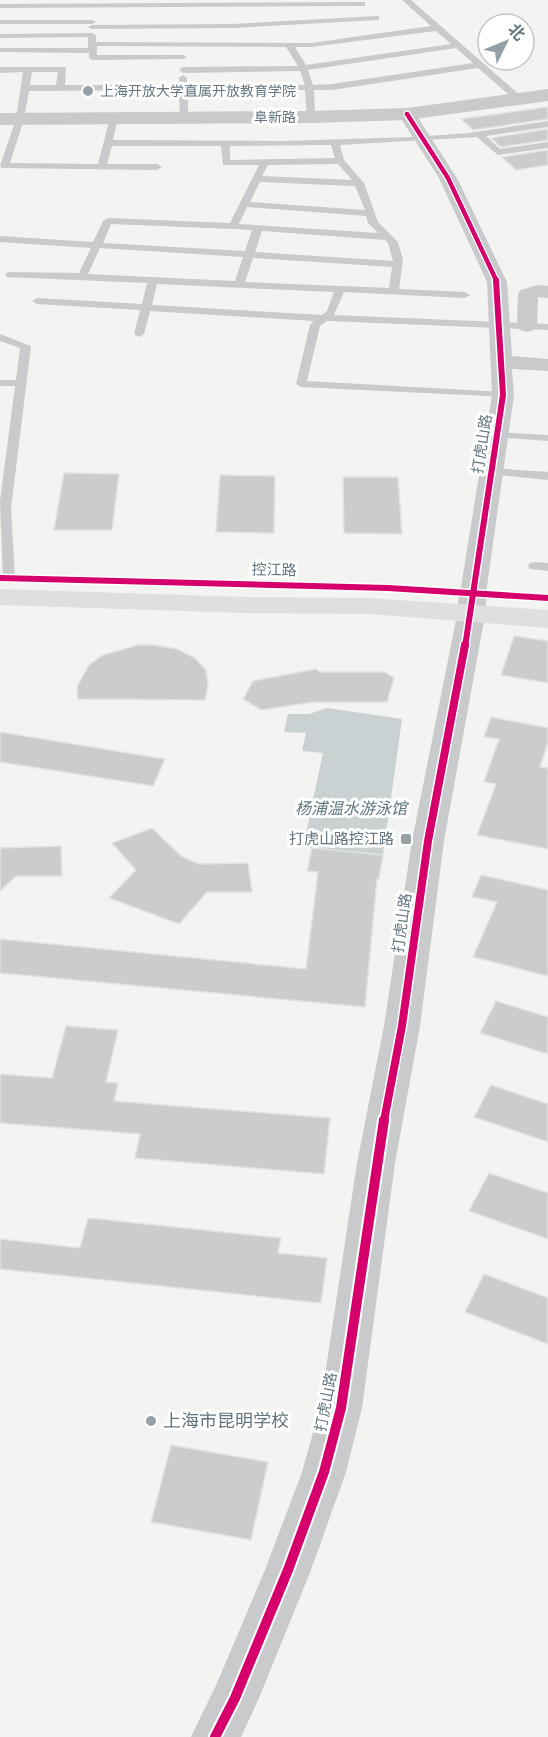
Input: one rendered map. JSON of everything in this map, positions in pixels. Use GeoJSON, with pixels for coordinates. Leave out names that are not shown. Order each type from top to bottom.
{"type":"FeatureCollection","features":[{"type":"Feature","properties":{"kind":"main road"},"geometry":{"type":"LineString","coordinates":[[3,585],[246,605],[472,604],[548,598]]}},
{"type":"Feature","properties":{"kind":"main road"},"geometry":{"type":"LineString","coordinates":[[472,604],[548,619]]}},
{"type":"Feature","properties":{"kind":"street","name":"阜新路"},"geometry":{"type":"LineString","coordinates":[[0,118],[311,117],[407,114],[548,95]]}},
{"type":"Feature","properties":{"kind":"street","name":"打虎山路"},"geometry":{"type":"LineString","coordinates":[[215,1737],[235,1698],[288,1570],[324,1472],[341,1408],[376,1163],[402,1026],[428,841],[472,604],[503,396],[497,282],[448,178],[407,114]]}},
{"type":"Feature","properties":{"kind":"street"},"geometry":{"type":"LineString","coordinates":[[527,326],[528,294],[537,291],[548,292]]}},
{"type":"Feature","properties":{"kind":"street"},"geometry":{"type":"LineString","coordinates":[[500,362],[548,365]]}},
{"type":"Feature","properties":{"kind":"lane"},"geometry":{"type":"LineString","coordinates":[[406,0],[476,61]]}},
{"type":"Feature","properties":{"kind":"lane"},"geometry":{"type":"LineString","coordinates":[[0,6],[92,3],[360,2],[394,35]]}},
{"type":"Feature","properties":{"kind":"lane"},"geometry":{"type":"LineString","coordinates":[[92,3],[93,58],[183,57]]}},
{"type":"Feature","properties":{"kind":"lane"},"geometry":{"type":"LineString","coordinates":[[227,3],[232,26]]}},
{"type":"Feature","properties":{"kind":"lane"},"geometry":{"type":"LineString","coordinates":[[376,18],[183,27],[92,36],[2,50],[4,22],[92,36],[183,44],[311,45],[438,28]]}},
{"type":"Feature","properties":{"kind":"lane"},"geometry":{"type":"LineString","coordinates":[[183,27],[184,118]]}},
{"type":"Feature","properties":{"kind":"lane"},"geometry":{"type":"LineString","coordinates":[[3,35],[92,36]]}},
{"type":"Feature","properties":{"kind":"lane"},"geometry":{"type":"LineString","coordinates":[[289,45],[305,68],[311,87],[311,117]]}},
{"type":"Feature","properties":{"kind":"lane"},"geometry":{"type":"LineString","coordinates":[[183,70],[305,68],[458,45]]}},
{"type":"Feature","properties":{"kind":"lane"},"geometry":{"type":"LineString","coordinates":[[25,88],[332,87],[476,66]]}},
{"type":"Feature","properties":{"kind":"lane"},"geometry":{"type":"LineString","coordinates":[[0,70],[63,69],[60,88]]}},
{"type":"Feature","properties":{"kind":"lane"},"geometry":{"type":"LineString","coordinates":[[28,70],[20,119],[5,166],[157,167]]}},
{"type":"Feature","properties":{"kind":"lane"},"geometry":{"type":"LineString","coordinates":[[488,72],[519,99]]}},
{"type":"Feature","properties":{"kind":"lane"},"geometry":{"type":"LineString","coordinates":[[102,166],[114,118]]}},
{"type":"Feature","properties":{"kind":"lane"},"geometry":{"type":"LineString","coordinates":[[108,143],[225,143],[423,138],[479,134],[548,124]]}},
{"type":"Feature","properties":{"kind":"lane"},"geometry":{"type":"LineString","coordinates":[[479,134],[498,152],[548,145]]}},
{"type":"Feature","properties":{"kind":"lane"},"geometry":{"type":"LineString","coordinates":[[333,141],[340,161],[359,183],[373,223],[393,242],[397,264],[394,291]]}},
{"type":"Feature","properties":{"kind":"lane"},"geometry":{"type":"LineString","coordinates":[[225,143],[226,163],[340,161]]}},
{"type":"Feature","properties":{"kind":"lane"},"geometry":{"type":"LineString","coordinates":[[233,226],[265,162]]}},
{"type":"Feature","properties":{"kind":"lane"},"geometry":{"type":"LineString","coordinates":[[257,179],[359,183]]}},
{"type":"Feature","properties":{"kind":"lane"},"geometry":{"type":"LineString","coordinates":[[244,204],[370,213]]}},
{"type":"Feature","properties":{"kind":"lane"},"geometry":{"type":"LineString","coordinates":[[83,276],[108,221],[233,226],[388,237]]}},
{"type":"Feature","properties":{"kind":"lane"},"geometry":{"type":"LineString","coordinates":[[239,284],[258,228]]}},
{"type":"Feature","properties":{"kind":"lane"},"geometry":{"type":"LineString","coordinates":[[0,239],[397,264]]}},
{"type":"Feature","properties":{"kind":"lane"},"geometry":{"type":"LineString","coordinates":[[10,275],[83,276],[465,295]]}},
{"type":"Feature","properties":{"kind":"lane"},"geometry":{"type":"LineString","coordinates":[[139,334],[153,280]]}},
{"type":"Feature","properties":{"kind":"lane"},"geometry":{"type":"LineString","coordinates":[[340,289],[332,312],[315,325],[301,384],[503,396]]}},
{"type":"Feature","properties":{"kind":"lane"},"geometry":{"type":"LineString","coordinates":[[37,302],[324,318],[548,327]]}},
{"type":"Feature","properties":{"kind":"lane"},"geometry":{"type":"LineString","coordinates":[[0,336],[26,346],[4,499],[6,509],[3,585]]}},
{"type":"Feature","properties":{"kind":"lane"},"geometry":{"type":"LineString","coordinates":[[0,383],[22,383]]}},
{"type":"Feature","properties":{"kind":"lane"},"geometry":{"type":"LineString","coordinates":[[497,435],[548,438]]}},
{"type":"Feature","properties":{"kind":"lane"},"geometry":{"type":"LineString","coordinates":[[491,472],[548,476]]}},
{"type":"Feature","properties":{"kind":"lane"},"geometry":{"type":"LineString","coordinates":[[534,566],[548,567]]}},
{"type":"Feature","properties":{"kind":"water","name":"杨浦温水游泳馆"},"geometry":{"type":"Polygon","coordinates":[[[327,708],[402,719],[383,855],[303,847],[323,753],[302,751],[306,733],[284,732],[288,714],[309,714],[327,708]]]}},
{"type":"Feature","properties":{"kind":"building"},"geometry":{"type":"Polygon","coordinates":[[[548,107],[548,119],[473,130],[461,119],[548,107]]]}},
{"type":"Feature","properties":{"kind":"building"},"geometry":{"type":"Polygon","coordinates":[[[548,129],[548,140],[501,147],[491,138],[548,129]]]}},
{"type":"Feature","properties":{"kind":"building"},"geometry":{"type":"Polygon","coordinates":[[[548,150],[548,165],[516,170],[502,157],[548,150]]]}},
{"type":"Feature","properties":{"kind":"building"},"geometry":{"type":"Polygon","coordinates":[[[64,473],[119,474],[112,530],[54,530],[64,473]]]}},
{"type":"Feature","properties":{"kind":"building"},"geometry":{"type":"Polygon","coordinates":[[[220,475],[275,476],[274,533],[216,532],[220,475]]]}},
{"type":"Feature","properties":{"kind":"building"},"geometry":{"type":"Polygon","coordinates":[[[343,477],[398,477],[402,534],[344,533],[343,477]]]}},
{"type":"Feature","properties":{"kind":"building"},"geometry":{"type":"Polygon","coordinates":[[[514,636],[548,641],[548,683],[501,675],[514,636]]]}},
{"type":"Feature","properties":{"kind":"building"},"geometry":{"type":"Polygon","coordinates":[[[138,645],[177,649],[195,658],[206,670],[208,685],[205,700],[78,699],[77,687],[89,665],[103,655],[138,645]]]}},
{"type":"Feature","properties":{"kind":"building"},"geometry":{"type":"Polygon","coordinates":[[[316,669],[320,672],[385,672],[394,678],[387,702],[314,702],[261,710],[243,699],[253,681],[316,669]]]}},
{"type":"Feature","properties":{"kind":"building"},"geometry":{"type":"Polygon","coordinates":[[[491,717],[548,728],[548,742],[540,767],[548,768],[548,849],[477,835],[496,784],[484,782],[499,739],[484,737],[491,717]]]}},
{"type":"Feature","properties":{"kind":"building"},"geometry":{"type":"Polygon","coordinates":[[[0,732],[165,759],[153,786],[0,762],[0,732]]]}},
{"type":"Feature","properties":{"kind":"building"},"geometry":{"type":"Polygon","coordinates":[[[152,828],[181,856],[199,864],[248,863],[252,892],[207,892],[179,924],[109,898],[136,870],[112,843],[152,828]]]}},
{"type":"Feature","properties":{"kind":"building"},"geometry":{"type":"Polygon","coordinates":[[[61,846],[62,876],[16,876],[0,891],[0,848],[61,846]]]}},
{"type":"Feature","properties":{"kind":"building"},"geometry":{"type":"Polygon","coordinates":[[[312,848],[383,855],[379,879],[377,879],[365,1007],[0,973],[0,939],[306,969],[318,872],[307,871],[312,848]]]}},
{"type":"Feature","properties":{"kind":"building"},"geometry":{"type":"Polygon","coordinates":[[[481,875],[548,890],[548,976],[473,957],[497,902],[472,897],[481,875]]]}},
{"type":"Feature","properties":{"kind":"building"},"geometry":{"type":"Polygon","coordinates":[[[496,1001],[548,1017],[548,1054],[480,1033],[496,1001]]]}},
{"type":"Feature","properties":{"kind":"building"},"geometry":{"type":"Polygon","coordinates":[[[66,1026],[118,1030],[106,1082],[118,1083],[114,1101],[330,1118],[324,1174],[135,1158],[140,1134],[0,1123],[0,1074],[52,1078],[66,1026]]]}},
{"type":"Feature","properties":{"kind":"building"},"geometry":{"type":"Polygon","coordinates":[[[491,1085],[548,1104],[548,1142],[474,1117],[491,1085]]]}},
{"type":"Feature","properties":{"kind":"building"},"geometry":{"type":"Polygon","coordinates":[[[489,1173],[548,1193],[548,1239],[469,1211],[489,1173]]]}},
{"type":"Feature","properties":{"kind":"building"},"geometry":{"type":"Polygon","coordinates":[[[88,1218],[281,1238],[278,1253],[327,1258],[321,1303],[0,1269],[0,1239],[80,1248],[88,1218]]]}},
{"type":"Feature","properties":{"kind":"building"},"geometry":{"type":"Polygon","coordinates":[[[484,1274],[548,1298],[548,1344],[465,1312],[484,1274]]]}},
{"type":"Feature","properties":{"kind":"building"},"geometry":{"type":"Polygon","coordinates":[[[171,1445],[268,1462],[251,1540],[151,1522],[171,1445]]]}},
{"type":"Feature","properties":{"kind":"cycle path"},"geometry":{"type":"LineString","coordinates":[[215,1737],[235,1698],[288,1570],[324,1472],[341,1408],[376,1163],[402,1026],[428,841],[471,615],[503,395],[497,282],[448,178],[407,114]]}},
{"type":"Feature","properties":{"kind":"cycle path","name":"控江路"},"geometry":{"type":"LineString","coordinates":[[0,578],[388,588],[548,598]]}},
{"type":"Feature","properties":{"kind":"place","name":"上海开放大学直属开放教育学院"},"geometry":{"type":"Point","coordinates":[88,91]}},
{"type":"Feature","properties":{"kind":"place","name":"打虎山路控江路"},"geometry":{"type":"Point","coordinates":[406,839]}},
{"type":"Feature","properties":{"kind":"place","name":"上海市昆明学校"},"geometry":{"type":"Point","coordinates":[151,1421]}}]}
